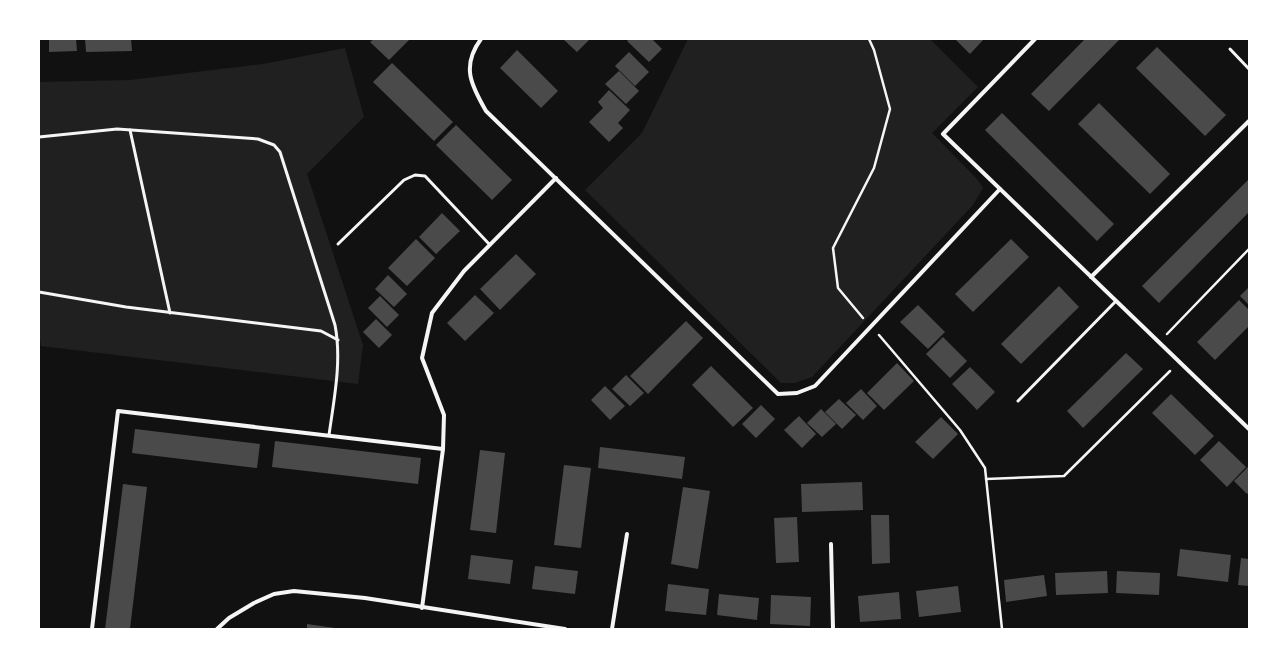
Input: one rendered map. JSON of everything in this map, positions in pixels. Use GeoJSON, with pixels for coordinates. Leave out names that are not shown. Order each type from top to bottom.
{"type":"FeatureCollection","features":[{"type":"Feature","properties":{"kind":"street"},"geometry":{"type":"LineString","coordinates":[[481,39],[469,65],[472,88],[486,111],[778,394],[797,392],[815,386],[1000,189]]}},
{"type":"Feature","properties":{"kind":"street"},"geometry":{"type":"LineString","coordinates":[[1035,39],[943,134],[1249,429]]}},
{"type":"Feature","properties":{"kind":"street"},"geometry":{"type":"LineString","coordinates":[[1091,277],[1249,121]]}},
{"type":"Feature","properties":{"kind":"street"},"geometry":{"type":"LineString","coordinates":[[422,608],[443,449],[444,415],[422,358],[432,313],[464,271],[556,178]]}},
{"type":"Feature","properties":{"kind":"street"},"geometry":{"type":"LineString","coordinates":[[92,629],[118,411],[443,449]]}},
{"type":"Feature","properties":{"kind":"street"},"geometry":{"type":"LineString","coordinates":[[612,629],[627,534]]}},
{"type":"Feature","properties":{"kind":"street"},"geometry":{"type":"LineString","coordinates":[[831,544],[833,629]]}},
{"type":"Feature","properties":{"kind":"street"},"geometry":{"type":"LineString","coordinates":[[217,629],[229,618],[254,603],[274,594],[294,591],[365,598],[565,629]]}},
{"type":"Feature","properties":{"kind":"lane"},"geometry":{"type":"LineString","coordinates":[[1230,49],[1249,69]]}},
{"type":"Feature","properties":{"kind":"lane"},"geometry":{"type":"LineString","coordinates":[[39,137],[116,129],[258,139],[274,145],[280,152],[335,325],[338,340],[336,387],[329,435]]}},
{"type":"Feature","properties":{"kind":"lane"},"geometry":{"type":"LineString","coordinates":[[130,130],[170,312]]}},
{"type":"Feature","properties":{"kind":"lane"},"geometry":{"type":"LineString","coordinates":[[338,244],[404,180],[415,175],[425,176],[490,245]]}},
{"type":"Feature","properties":{"kind":"lane"},"geometry":{"type":"LineString","coordinates":[[39,292],[126,307],[321,331],[338,340]]}},
{"type":"Feature","properties":{"kind":"lane"},"geometry":{"type":"LineString","coordinates":[[1018,401],[1116,301]]}},
{"type":"Feature","properties":{"kind":"path"},"geometry":{"type":"LineString","coordinates":[[869,39],[874,50],[890,108],[874,168],[833,248],[838,288],[960,430],[985,468],[1002,629]]}},
{"type":"Feature","properties":{"kind":"path"},"geometry":{"type":"LineString","coordinates":[[1159,342],[1249,249]]}},
{"type":"Feature","properties":{"kind":"path"},"geometry":{"type":"LineString","coordinates":[[986,480],[1064,476],[1179,362]]}},
{"type":"Feature","properties":{"kind":"shaded area"},"geometry":{"type":"Polygon","coordinates":[[[688,39],[930,39],[978,87],[932,133],[977,179],[983,188],[973,205],[812,377],[795,383],[781,383],[585,190],[642,133],[688,39]]]}},
{"type":"Feature","properties":{"kind":"shaded area"},"geometry":{"type":"Polygon","coordinates":[[[345,48],[364,117],[307,174],[363,345],[358,384],[41,346],[39,333],[39,82],[130,80],[263,64],[345,48]]]}},
{"type":"Feature","properties":{"kind":"building"},"geometry":{"type":"Polygon","coordinates":[[[49,39],[76,39],[77,51],[49,52],[49,39]]]}},
{"type":"Feature","properties":{"kind":"building"},"geometry":{"type":"Polygon","coordinates":[[[85,39],[131,39],[132,51],[86,52],[85,39]]]}},
{"type":"Feature","properties":{"kind":"building"},"geometry":{"type":"Polygon","coordinates":[[[374,39],[410,39],[389,60],[370,42],[374,39]]]}},
{"type":"Feature","properties":{"kind":"building"},"geometry":{"type":"Polygon","coordinates":[[[563,39],[590,39],[577,52],[563,39]]]}},
{"type":"Feature","properties":{"kind":"building"},"geometry":{"type":"Polygon","coordinates":[[[630,39],[652,39],[662,49],[649,62],[627,41],[630,39]]]}},
{"type":"Feature","properties":{"kind":"building"},"geometry":{"type":"Polygon","coordinates":[[[955,39],[984,39],[970,54],[955,39]]]}},
{"type":"Feature","properties":{"kind":"building"},"geometry":{"type":"Polygon","coordinates":[[[1085,39],[1120,39],[1049,111],[1031,94],[1085,39]]]}},
{"type":"Feature","properties":{"kind":"building"},"geometry":{"type":"Polygon","coordinates":[[[1157,47],[1226,115],[1205,136],[1136,68],[1157,47]]]}},
{"type":"Feature","properties":{"kind":"building"},"geometry":{"type":"Polygon","coordinates":[[[517,50],[558,91],[541,108],[500,68],[517,50]]]}},
{"type":"Feature","properties":{"kind":"building"},"geometry":{"type":"Polygon","coordinates":[[[629,52],[649,72],[635,86],[615,66],[629,52]]]}},
{"type":"Feature","properties":{"kind":"building"},"geometry":{"type":"Polygon","coordinates":[[[392,63],[453,122],[434,141],[373,82],[392,63]]]}},
{"type":"Feature","properties":{"kind":"building"},"geometry":{"type":"Polygon","coordinates":[[[619,71],[639,91],[626,104],[605,84],[619,71]]]}},
{"type":"Feature","properties":{"kind":"building"},"geometry":{"type":"Polygon","coordinates":[[[609,90],[630,110],[618,123],[623,128],[609,142],[589,122],[603,108],[598,102],[609,90]]]}},
{"type":"Feature","properties":{"kind":"building"},"geometry":{"type":"Polygon","coordinates":[[[1099,103],[1170,174],[1150,194],[1078,124],[1099,103]]]}},
{"type":"Feature","properties":{"kind":"building"},"geometry":{"type":"Polygon","coordinates":[[[1002,113],[1114,224],[1097,241],[985,130],[1002,113]]]}},
{"type":"Feature","properties":{"kind":"building"},"geometry":{"type":"Polygon","coordinates":[[[456,125],[512,180],[492,200],[436,145],[456,125]]]}},
{"type":"Feature","properties":{"kind":"building"},"geometry":{"type":"Polygon","coordinates":[[[1249,179],[1249,212],[1159,303],[1142,286],[1249,179]]]}},
{"type":"Feature","properties":{"kind":"building"},"geometry":{"type":"Polygon","coordinates":[[[442,213],[460,231],[436,254],[419,237],[442,213]]]}},
{"type":"Feature","properties":{"kind":"building"},"geometry":{"type":"Polygon","coordinates":[[[416,239],[435,258],[407,286],[388,268],[416,239]]]}},
{"type":"Feature","properties":{"kind":"building"},"geometry":{"type":"Polygon","coordinates":[[[1011,239],[1029,257],[973,312],[955,294],[1011,239]]]}},
{"type":"Feature","properties":{"kind":"building"},"geometry":{"type":"Polygon","coordinates":[[[516,254],[536,274],[500,310],[480,289],[516,254]]]}},
{"type":"Feature","properties":{"kind":"building"},"geometry":{"type":"Polygon","coordinates":[[[388,275],[407,294],[394,307],[375,289],[388,275]]]}},
{"type":"Feature","properties":{"kind":"building"},"geometry":{"type":"Polygon","coordinates":[[[1059,286],[1079,307],[1021,364],[1001,344],[1059,286]]]}},
{"type":"Feature","properties":{"kind":"building"},"geometry":{"type":"Polygon","coordinates":[[[1249,287],[1249,305],[1240,296],[1249,287]]]}},
{"type":"Feature","properties":{"kind":"building"},"geometry":{"type":"Polygon","coordinates":[[[475,295],[494,313],[465,341],[447,323],[475,295]]]}},
{"type":"Feature","properties":{"kind":"building"},"geometry":{"type":"Polygon","coordinates":[[[380,296],[399,315],[387,327],[368,308],[380,296]]]}},
{"type":"Feature","properties":{"kind":"building"},"geometry":{"type":"Polygon","coordinates":[[[1239,300],[1249,310],[1249,326],[1215,360],[1197,342],[1239,300]]]}},
{"type":"Feature","properties":{"kind":"building"},"geometry":{"type":"Polygon","coordinates":[[[918,305],[945,332],[928,349],[900,322],[918,305]]]}},
{"type":"Feature","properties":{"kind":"building"},"geometry":{"type":"Polygon","coordinates":[[[376,319],[392,335],[379,348],[363,332],[376,319]]]}},
{"type":"Feature","properties":{"kind":"building"},"geometry":{"type":"Polygon","coordinates":[[[686,321],[703,338],[648,394],[630,376],[686,321]]]}},
{"type":"Feature","properties":{"kind":"building"},"geometry":{"type":"Polygon","coordinates":[[[943,337],[967,361],[950,378],[926,354],[943,337]]]}},
{"type":"Feature","properties":{"kind":"building"},"geometry":{"type":"Polygon","coordinates":[[[1126,353],[1143,369],[1083,428],[1067,411],[1126,353]]]}},
{"type":"Feature","properties":{"kind":"building"},"geometry":{"type":"Polygon","coordinates":[[[897,363],[914,381],[884,410],[867,393],[897,363]]]}},
{"type":"Feature","properties":{"kind":"building"},"geometry":{"type":"Polygon","coordinates":[[[711,366],[753,408],[733,427],[692,385],[711,366]]]}},
{"type":"Feature","properties":{"kind":"building"},"geometry":{"type":"Polygon","coordinates":[[[970,367],[995,392],[977,410],[952,384],[970,367]]]}},
{"type":"Feature","properties":{"kind":"building"},"geometry":{"type":"Polygon","coordinates":[[[626,375],[644,393],[630,406],[612,389],[626,375]]]}},
{"type":"Feature","properties":{"kind":"building"},"geometry":{"type":"Polygon","coordinates":[[[605,386],[625,406],[610,420],[591,400],[605,386]]]}},
{"type":"Feature","properties":{"kind":"building"},"geometry":{"type":"Polygon","coordinates":[[[861,389],[877,406],[863,420],[846,403],[861,389]]]}},
{"type":"Feature","properties":{"kind":"building"},"geometry":{"type":"Polygon","coordinates":[[[1171,394],[1214,436],[1195,455],[1152,413],[1171,394]]]}},
{"type":"Feature","properties":{"kind":"building"},"geometry":{"type":"Polygon","coordinates":[[[839,399],[856,415],[842,429],[825,412],[839,399]]]}},
{"type":"Feature","properties":{"kind":"building"},"geometry":{"type":"Polygon","coordinates":[[[761,405],[775,419],[756,438],[742,424],[761,405]]]}},
{"type":"Feature","properties":{"kind":"building"},"geometry":{"type":"Polygon","coordinates":[[[821,409],[836,424],[822,437],[807,423],[821,409]]]}},
{"type":"Feature","properties":{"kind":"building"},"geometry":{"type":"Polygon","coordinates":[[[799,416],[816,434],[802,448],[784,430],[799,416]]]}},
{"type":"Feature","properties":{"kind":"building"},"geometry":{"type":"Polygon","coordinates":[[[941,417],[958,434],[933,459],[915,442],[941,417]]]}},
{"type":"Feature","properties":{"kind":"building"},"geometry":{"type":"Polygon","coordinates":[[[135,429],[260,444],[257,468],[132,453],[135,429]]]}},
{"type":"Feature","properties":{"kind":"building"},"geometry":{"type":"Polygon","coordinates":[[[275,441],[421,458],[418,484],[272,467],[275,441]]]}},
{"type":"Feature","properties":{"kind":"building"},"geometry":{"type":"Polygon","coordinates":[[[1219,441],[1246,467],[1227,487],[1200,460],[1219,441]]]}},
{"type":"Feature","properties":{"kind":"building"},"geometry":{"type":"Polygon","coordinates":[[[600,447],[685,457],[682,479],[598,468],[600,447]]]}},
{"type":"Feature","properties":{"kind":"building"},"geometry":{"type":"Polygon","coordinates":[[[480,450],[505,453],[496,533],[470,530],[480,450]]]}},
{"type":"Feature","properties":{"kind":"building"},"geometry":{"type":"Polygon","coordinates":[[[564,465],[591,468],[581,548],[554,545],[564,465]]]}},
{"type":"Feature","properties":{"kind":"building"},"geometry":{"type":"Polygon","coordinates":[[[1249,466],[1249,492],[1247,494],[1234,481],[1249,466]]]}},
{"type":"Feature","properties":{"kind":"building"},"geometry":{"type":"Polygon","coordinates":[[[862,482],[863,510],[802,512],[801,484],[862,482]]]}},
{"type":"Feature","properties":{"kind":"building"},"geometry":{"type":"Polygon","coordinates":[[[123,484],[147,487],[130,629],[105,629],[123,484]]]}},
{"type":"Feature","properties":{"kind":"building"},"geometry":{"type":"Polygon","coordinates":[[[683,487],[710,491],[698,569],[671,564],[683,487]]]}},
{"type":"Feature","properties":{"kind":"building"},"geometry":{"type":"Polygon","coordinates":[[[871,515],[889,515],[890,563],[872,564],[871,515]]]}},
{"type":"Feature","properties":{"kind":"building"},"geometry":{"type":"Polygon","coordinates":[[[797,517],[799,562],[776,563],[774,518],[797,517]]]}},
{"type":"Feature","properties":{"kind":"building"},"geometry":{"type":"Polygon","coordinates":[[[1180,549],[1231,555],[1228,582],[1177,576],[1180,549]]]}},
{"type":"Feature","properties":{"kind":"building"},"geometry":{"type":"Polygon","coordinates":[[[471,555],[513,560],[510,584],[468,579],[471,555]]]}},
{"type":"Feature","properties":{"kind":"building"},"geometry":{"type":"Polygon","coordinates":[[[1241,558],[1249,559],[1249,586],[1238,585],[1241,558]]]}},
{"type":"Feature","properties":{"kind":"building"},"geometry":{"type":"Polygon","coordinates":[[[535,566],[578,571],[575,594],[532,589],[535,566]]]}},
{"type":"Feature","properties":{"kind":"building"},"geometry":{"type":"Polygon","coordinates":[[[1107,571],[1108,593],[1056,595],[1055,573],[1107,571]]]}},
{"type":"Feature","properties":{"kind":"building"},"geometry":{"type":"Polygon","coordinates":[[[1117,571],[1160,573],[1159,595],[1116,593],[1117,571]]]}},
{"type":"Feature","properties":{"kind":"building"},"geometry":{"type":"Polygon","coordinates":[[[1044,575],[1047,596],[1006,602],[1004,580],[1044,575]]]}},
{"type":"Feature","properties":{"kind":"building"},"geometry":{"type":"Polygon","coordinates":[[[668,584],[709,589],[706,615],[665,611],[668,584]]]}},
{"type":"Feature","properties":{"kind":"building"},"geometry":{"type":"Polygon","coordinates":[[[958,586],[961,612],[919,617],[916,591],[958,586]]]}},
{"type":"Feature","properties":{"kind":"building"},"geometry":{"type":"Polygon","coordinates":[[[899,592],[901,619],[860,622],[858,596],[899,592]]]}},
{"type":"Feature","properties":{"kind":"building"},"geometry":{"type":"Polygon","coordinates":[[[719,594],[759,598],[757,620],[717,615],[719,594]]]}},
{"type":"Feature","properties":{"kind":"building"},"geometry":{"type":"Polygon","coordinates":[[[771,595],[811,597],[810,626],[770,624],[771,595]]]}},
{"type":"Feature","properties":{"kind":"building"},"geometry":{"type":"Polygon","coordinates":[[[307,624],[335,628],[335,629],[307,629],[307,624]]]}}]}
